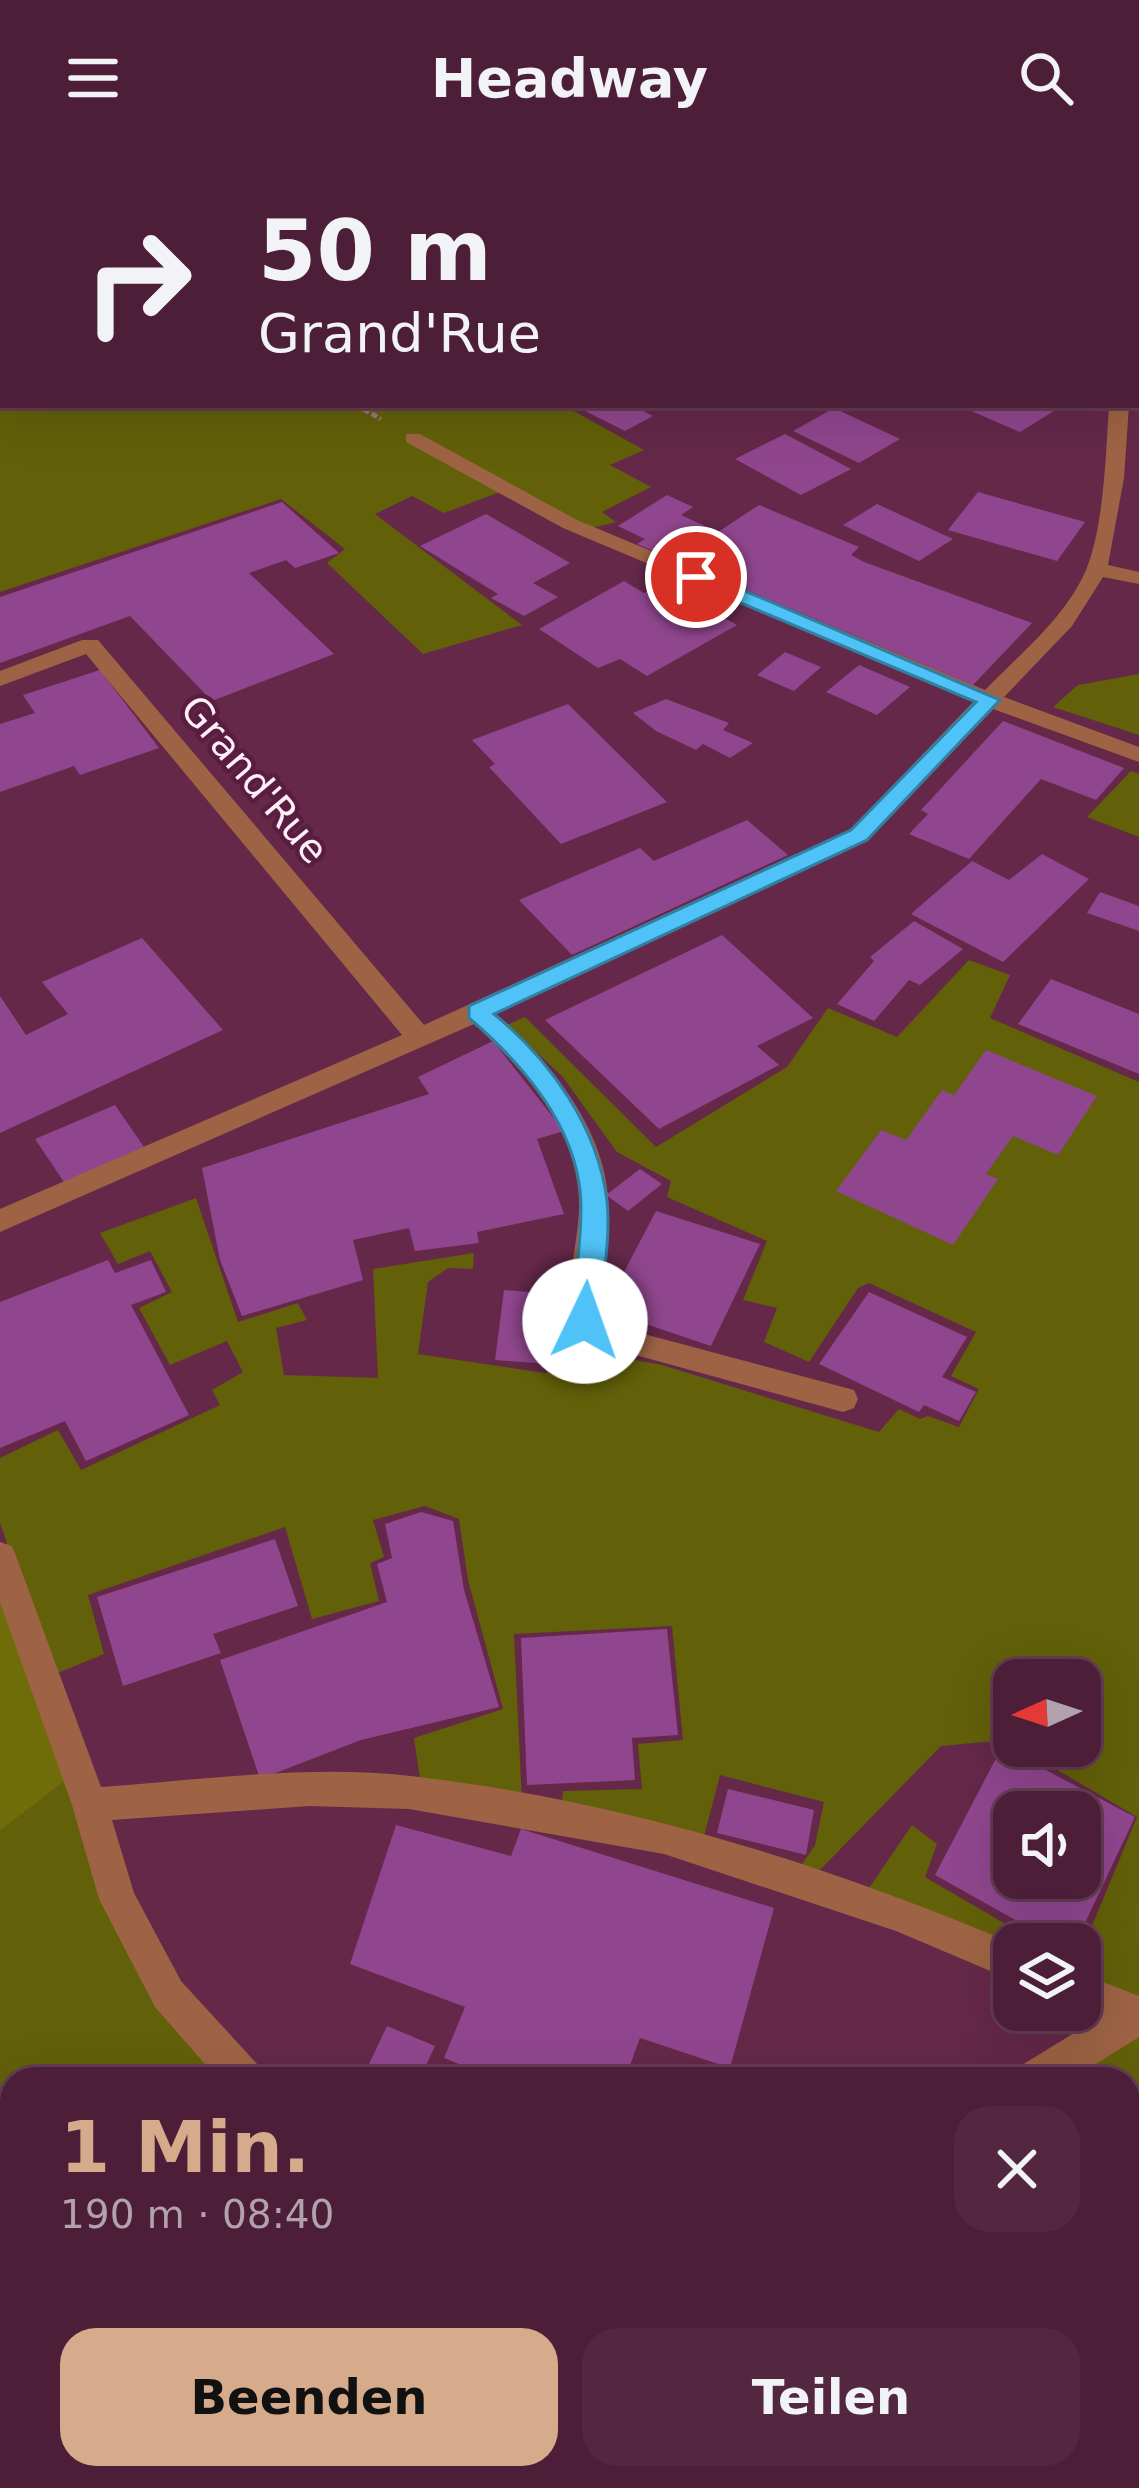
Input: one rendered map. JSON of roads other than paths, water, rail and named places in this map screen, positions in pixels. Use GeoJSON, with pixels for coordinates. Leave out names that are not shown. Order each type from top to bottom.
{"type":"FeatureCollection","features":[{"type":"Feature","properties":{"kind":"street"},"geometry":{"type":"LineString","coordinates":[[0,1221],[420,1038],[859,835],[1064,621],[1097,569],[1127,478],[1119,408]]}},
{"type":"Feature","properties":{"kind":"street"},"geometry":{"type":"LineString","coordinates":[[413,438],[570,524],[990,700],[1139,755]]}},
{"type":"Feature","properties":{"kind":"street"},"geometry":{"type":"LineString","coordinates":[[1097,569],[1139,578]]}},
{"type":"Feature","properties":{"kind":"street","name":"Grand'Rue"},"geometry":{"type":"LineString","coordinates":[[0,679],[90,645],[420,1038]]}},
{"type":"Feature","properties":{"kind":"street"},"geometry":{"type":"LineString","coordinates":[[477,1012],[510,1040],[561,1106],[585,1149],[594,1205],[583,1307],[592,1332],[843,1400]]}},
{"type":"Feature","properties":{"kind":"street"},"geometry":{"type":"LineString","coordinates":[[0,1556],[90,1805],[117,1899],[168,1994],[233,2067]]}},
{"type":"Feature","properties":{"kind":"street"},"geometry":{"type":"LineString","coordinates":[[90,1805],[309,1790],[409,1792],[664,1837],[900,1914],[993,1955]]}},
{"type":"Feature","properties":{"kind":"street"},"geometry":{"type":"LineString","coordinates":[[1101,2001],[1138,2016]]}},
{"type":"Feature","properties":{"kind":"street"},"geometry":{"type":"LineString","coordinates":[[1055,2067],[1138,2016]]}}]}
